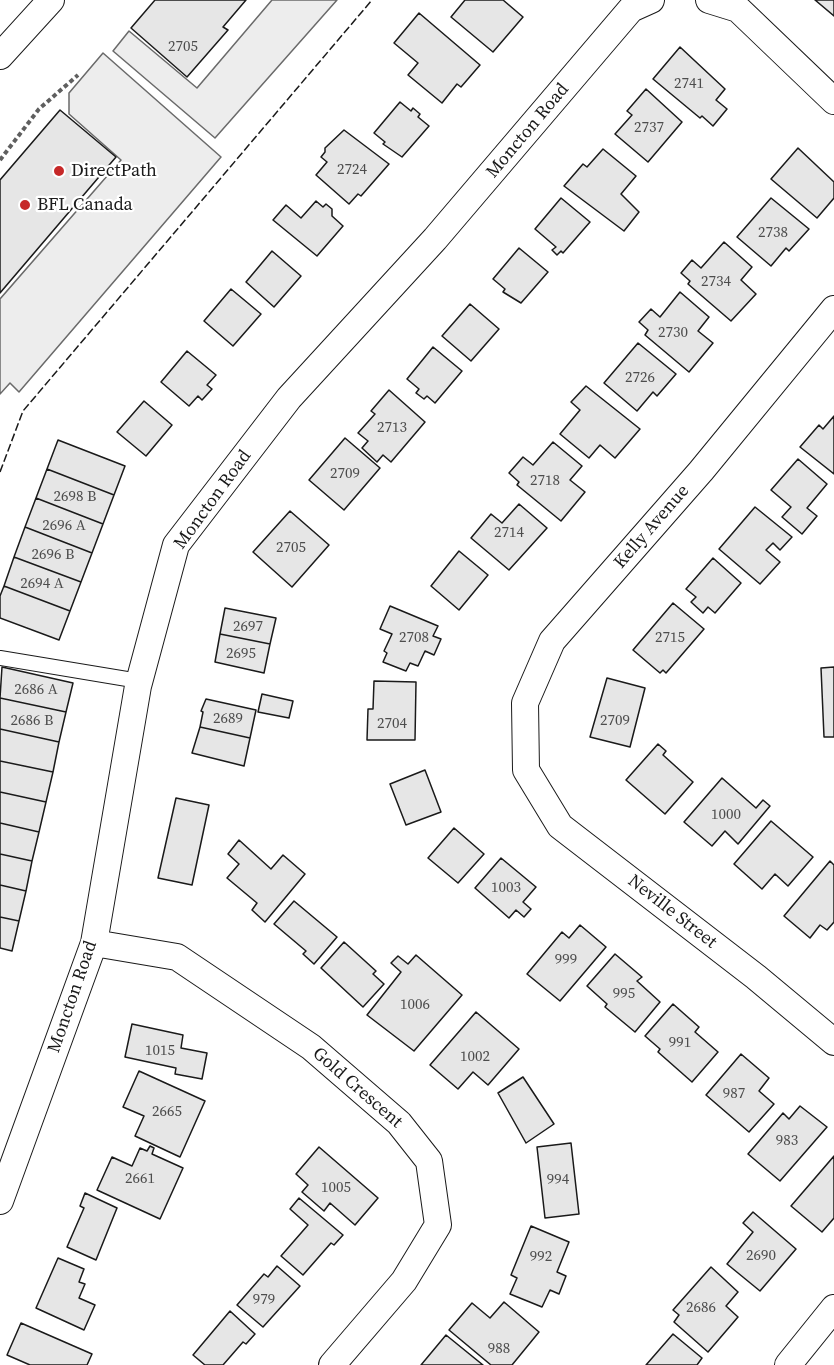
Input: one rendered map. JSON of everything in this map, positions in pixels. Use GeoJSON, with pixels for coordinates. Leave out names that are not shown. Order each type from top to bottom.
{"type":"FeatureCollection","features":[{"type":"Feature","properties":{"kind":"street"},"geometry":{"type":"LineString","coordinates":[[0,56],[51,0]]}},
{"type":"Feature","properties":{"kind":"street","name":"Moncton Road"},"geometry":{"type":"LineString","coordinates":[[0,1201],[94,943],[139,681],[176,545],[289,398],[435,239],[631,9],[651,0]]}},
{"type":"Feature","properties":{"kind":"street"},"geometry":{"type":"LineString","coordinates":[[709,0],[738,9],[834,101]]}},
{"type":"Feature","properties":{"kind":"street","name":"Kelly Avenue"},"geometry":{"type":"LineString","coordinates":[[527,768],[525,703],[552,641],[701,471],[834,309]]}},
{"type":"Feature","properties":{"kind":"street","name":"Neville Street"},"geometry":{"type":"LineString","coordinates":[[527,768],[560,825],[756,976],[834,1042]]}},
{"type":"Feature","properties":{"kind":"street","name":"Gold Crescent"},"geometry":{"type":"LineString","coordinates":[[94,943],[177,957],[311,1047],[399,1123],[429,1161],[438,1225],[404,1281],[332,1365]]}},
{"type":"Feature","properties":{"kind":"street"},"geometry":{"type":"LineString","coordinates":[[788,1365],[834,1308]]}},
{"type":"Feature","properties":{"kind":"lane"},"geometry":{"type":"LineString","coordinates":[[0,658],[139,681]]}},
{"type":"Feature","properties":{"kind":"path"},"geometry":{"type":"LineString","coordinates":[[0,160],[39,109],[78,75]]}},
{"type":"Feature","properties":{"kind":"shaded area"},"geometry":{"type":"Polygon","coordinates":[[[272,0],[337,0],[215,138],[113,51],[129,31],[197,88],[272,0]]]}},
{"type":"Feature","properties":{"kind":"shaded area"},"geometry":{"type":"Polygon","coordinates":[[[103,53],[221,157],[19,392],[10,383],[0,394],[0,299],[121,160],[69,114],[69,93],[103,53]]]}},
{"type":"Feature","properties":{"kind":"building"},"geometry":{"type":"Polygon","coordinates":[[[155,0],[246,0],[223,27],[228,30],[187,77],[131,28],[155,0]]]}},
{"type":"Feature","properties":{"kind":"building"},"geometry":{"type":"Polygon","coordinates":[[[465,0],[503,0],[523,17],[493,52],[451,17],[465,0]]]}},
{"type":"Feature","properties":{"kind":"building"},"geometry":{"type":"Polygon","coordinates":[[[815,0],[834,0],[834,16],[815,0]]]}},
{"type":"Feature","properties":{"kind":"building"},"geometry":{"type":"Polygon","coordinates":[[[419,13],[480,65],[461,87],[457,84],[442,103],[408,75],[418,63],[394,43],[419,13]]]}},
{"type":"Feature","properties":{"kind":"building"},"geometry":{"type":"Polygon","coordinates":[[[680,47],[725,89],[716,100],[727,109],[713,126],[653,79],[680,47]]]}},
{"type":"Feature","properties":{"kind":"building"},"geometry":{"type":"Polygon","coordinates":[[[646,89],[682,122],[648,162],[615,134],[632,115],[627,111],[646,89]]]}},
{"type":"Feature","properties":{"kind":"building"},"geometry":{"type":"Polygon","coordinates":[[[400,102],[411,111],[413,108],[420,114],[418,117],[429,126],[402,157],[383,144],[385,142],[374,133],[400,102]]]}},
{"type":"Feature","properties":{"kind":"building"},"geometry":{"type":"Polygon","coordinates":[[[60,110],[116,157],[0,293],[0,180],[60,110]]]}},
{"type":"Feature","properties":{"kind":"building"},"geometry":{"type":"Polygon","coordinates":[[[344,130],[389,164],[361,196],[358,194],[349,204],[316,175],[327,162],[321,157],[325,148],[344,130]]]}},
{"type":"Feature","properties":{"kind":"building"},"geometry":{"type":"Polygon","coordinates":[[[798,148],[834,182],[834,198],[817,218],[771,179],[798,148]]]}},
{"type":"Feature","properties":{"kind":"building"},"geometry":{"type":"Polygon","coordinates":[[[603,149],[636,176],[621,194],[639,212],[624,231],[564,186],[583,164],[587,167],[603,149]]]}},
{"type":"Feature","properties":{"kind":"building"},"geometry":{"type":"Polygon","coordinates":[[[561,198],[590,222],[563,253],[561,251],[557,255],[552,250],[556,247],[535,229],[561,198]]]}},
{"type":"Feature","properties":{"kind":"building"},"geometry":{"type":"Polygon","coordinates":[[[771,198],[809,229],[789,251],[786,248],[771,266],[737,237],[771,198]]]}},
{"type":"Feature","properties":{"kind":"building"},"geometry":{"type":"Polygon","coordinates":[[[316,201],[323,207],[326,204],[332,209],[332,216],[343,226],[317,256],[273,220],[286,205],[301,218],[316,201]]]}},
{"type":"Feature","properties":{"kind":"building"},"geometry":{"type":"Polygon","coordinates":[[[724,242],[752,267],[741,280],[756,294],[731,321],[688,284],[690,281],[681,273],[692,260],[701,268],[724,242]]]}},
{"type":"Feature","properties":{"kind":"building"},"geometry":{"type":"Polygon","coordinates":[[[519,248],[548,272],[521,303],[503,292],[505,289],[493,279],[519,248]]]}},
{"type":"Feature","properties":{"kind":"building"},"geometry":{"type":"Polygon","coordinates":[[[272,251],[301,276],[274,307],[246,282],[272,251]]]}},
{"type":"Feature","properties":{"kind":"building"},"geometry":{"type":"Polygon","coordinates":[[[231,289],[261,314],[233,346],[204,321],[231,289]]]}},
{"type":"Feature","properties":{"kind":"building"},"geometry":{"type":"Polygon","coordinates":[[[680,292],[709,317],[698,331],[713,343],[689,372],[645,335],[648,330],[639,322],[651,309],[660,317],[680,292]]]}},
{"type":"Feature","properties":{"kind":"building"},"geometry":{"type":"Polygon","coordinates":[[[470,304],[499,329],[471,361],[442,336],[470,304]]]}},
{"type":"Feature","properties":{"kind":"building"},"geometry":{"type":"Polygon","coordinates":[[[638,343],[676,374],[657,396],[653,392],[637,411],[604,383],[638,343]]]}},
{"type":"Feature","properties":{"kind":"building"},"geometry":{"type":"Polygon","coordinates":[[[433,347],[462,371],[435,403],[427,396],[424,399],[416,393],[419,389],[407,379],[433,347]]]}},
{"type":"Feature","properties":{"kind":"building"},"geometry":{"type":"Polygon","coordinates":[[[187,351],[216,375],[207,385],[212,389],[202,400],[198,396],[189,406],[161,382],[187,351]]]}},
{"type":"Feature","properties":{"kind":"building"},"geometry":{"type":"Polygon","coordinates":[[[586,386],[640,429],[615,458],[600,445],[589,458],[560,434],[580,410],[571,402],[586,386]]]}},
{"type":"Feature","properties":{"kind":"building"},"geometry":{"type":"Polygon","coordinates":[[[389,390],[425,422],[391,462],[383,455],[377,462],[362,448],[368,441],[358,433],[375,414],[371,411],[389,390]]]}},
{"type":"Feature","properties":{"kind":"building"},"geometry":{"type":"Polygon","coordinates":[[[144,401],[172,425],[146,456],[117,432],[144,401]]]}},
{"type":"Feature","properties":{"kind":"building"},"geometry":{"type":"Polygon","coordinates":[[[834,416],[834,474],[800,447],[819,425],[823,429],[834,416]]]}},
{"type":"Feature","properties":{"kind":"building"},"geometry":{"type":"Polygon","coordinates":[[[345,438],[380,468],[344,510],[309,480],[345,438]]]}},
{"type":"Feature","properties":{"kind":"building"},"geometry":{"type":"Polygon","coordinates":[[[58,440],[125,466],[114,495],[47,469],[58,440]]]}},
{"type":"Feature","properties":{"kind":"building"},"geometry":{"type":"Polygon","coordinates":[[[553,442],[582,466],[570,480],[585,492],[561,521],[517,485],[519,482],[509,473],[523,457],[533,465],[553,442]]]}},
{"type":"Feature","properties":{"kind":"building"},"geometry":{"type":"Polygon","coordinates":[[[798,459],[827,484],[807,508],[817,516],[802,534],[782,517],[791,507],[771,490],[798,459]]]}},
{"type":"Feature","properties":{"kind":"building"},"geometry":{"type":"Polygon","coordinates":[[[47,469],[114,495],[103,524],[36,498],[47,469]]]}},
{"type":"Feature","properties":{"kind":"building"},"geometry":{"type":"Polygon","coordinates":[[[36,498],[103,524],[92,553],[25,527],[36,498]]]}},
{"type":"Feature","properties":{"kind":"building"},"geometry":{"type":"Polygon","coordinates":[[[519,504],[547,528],[509,570],[471,538],[491,514],[502,523],[519,504]]]}},
{"type":"Feature","properties":{"kind":"building"},"geometry":{"type":"Polygon","coordinates":[[[755,507],[792,537],[780,550],[773,543],[766,550],[780,562],[760,584],[719,549],[755,507]]]}},
{"type":"Feature","properties":{"kind":"building"},"geometry":{"type":"Polygon","coordinates":[[[290,511],[329,545],[292,587],[253,552],[290,511]]]}},
{"type":"Feature","properties":{"kind":"building"},"geometry":{"type":"Polygon","coordinates":[[[25,527],[92,553],[81,582],[14,557],[25,527]]]}},
{"type":"Feature","properties":{"kind":"building"},"geometry":{"type":"Polygon","coordinates":[[[459,551],[488,575],[459,610],[431,586],[459,551]]]}},
{"type":"Feature","properties":{"kind":"building"},"geometry":{"type":"Polygon","coordinates":[[[14,557],[81,582],[70,611],[4,586],[14,557]]]}},
{"type":"Feature","properties":{"kind":"building"},"geometry":{"type":"Polygon","coordinates":[[[713,558],[741,583],[715,613],[708,607],[703,613],[691,602],[696,597],[686,589],[713,558]]]}},
{"type":"Feature","properties":{"kind":"building"},"geometry":{"type":"Polygon","coordinates":[[[4,586],[70,611],[59,640],[0,618],[0,596],[4,586]]]}},
{"type":"Feature","properties":{"kind":"building"},"geometry":{"type":"Polygon","coordinates":[[[673,603],[704,629],[666,673],[663,670],[660,673],[633,650],[673,603]]]}},
{"type":"Feature","properties":{"kind":"building"},"geometry":{"type":"Polygon","coordinates":[[[390,606],[438,626],[433,636],[441,639],[434,655],[425,651],[418,666],[410,663],[406,671],[383,662],[387,653],[384,651],[392,634],[380,629],[390,606]]]}},
{"type":"Feature","properties":{"kind":"building"},"geometry":{"type":"Polygon","coordinates":[[[225,608],[276,618],[270,644],[220,634],[225,608]]]}},
{"type":"Feature","properties":{"kind":"building"},"geometry":{"type":"Polygon","coordinates":[[[220,634],[270,644],[264,673],[215,662],[220,634]]]}},
{"type":"Feature","properties":{"kind":"building"},"geometry":{"type":"Polygon","coordinates":[[[2,667],[73,683],[66,712],[0,698],[2,667]]]}},
{"type":"Feature","properties":{"kind":"building"},"geometry":{"type":"Polygon","coordinates":[[[834,667],[834,737],[824,737],[821,668],[834,667]]]}},
{"type":"Feature","properties":{"kind":"building"},"geometry":{"type":"Polygon","coordinates":[[[607,678],[645,688],[630,747],[590,737],[607,678]]]}},
{"type":"Feature","properties":{"kind":"building"},"geometry":{"type":"Polygon","coordinates":[[[374,681],[416,682],[415,740],[367,740],[368,709],[373,709],[374,681]]]}},
{"type":"Feature","properties":{"kind":"building"},"geometry":{"type":"Polygon","coordinates":[[[262,694],[293,701],[289,718],[258,712],[262,694]]]}},
{"type":"Feature","properties":{"kind":"building"},"geometry":{"type":"Polygon","coordinates":[[[0,698],[66,712],[59,742],[0,729],[0,698]]]}},
{"type":"Feature","properties":{"kind":"building"},"geometry":{"type":"Polygon","coordinates":[[[206,699],[256,710],[250,738],[200,727],[203,712],[201,711],[206,699]]]}},
{"type":"Feature","properties":{"kind":"building"},"geometry":{"type":"Polygon","coordinates":[[[200,727],[250,738],[244,766],[192,753],[200,727]]]}},
{"type":"Feature","properties":{"kind":"building"},"geometry":{"type":"Polygon","coordinates":[[[0,729],[59,742],[53,772],[0,761],[0,729]]]}},
{"type":"Feature","properties":{"kind":"building"},"geometry":{"type":"Polygon","coordinates":[[[658,744],[666,751],[663,755],[693,782],[665,814],[626,780],[658,744]]]}},
{"type":"Feature","properties":{"kind":"building"},"geometry":{"type":"Polygon","coordinates":[[[0,761],[53,772],[46,802],[0,792],[0,761]]]}},
{"type":"Feature","properties":{"kind":"building"},"geometry":{"type":"Polygon","coordinates":[[[425,770],[441,812],[406,825],[390,784],[425,770]]]}},
{"type":"Feature","properties":{"kind":"building"},"geometry":{"type":"Polygon","coordinates":[[[722,778],[756,808],[763,800],[770,806],[738,844],[725,831],[712,846],[684,822],[722,778]]]}},
{"type":"Feature","properties":{"kind":"building"},"geometry":{"type":"Polygon","coordinates":[[[0,792],[46,802],[39,832],[0,823],[0,792]]]}},
{"type":"Feature","properties":{"kind":"building"},"geometry":{"type":"Polygon","coordinates":[[[176,798],[209,805],[192,885],[158,878],[176,798]]]}},
{"type":"Feature","properties":{"kind":"building"},"geometry":{"type":"Polygon","coordinates":[[[771,821],[813,857],[788,886],[775,874],[762,889],[734,864],[771,821]]]}},
{"type":"Feature","properties":{"kind":"building"},"geometry":{"type":"Polygon","coordinates":[[[0,823],[39,832],[32,861],[0,854],[0,823]]]}},
{"type":"Feature","properties":{"kind":"building"},"geometry":{"type":"Polygon","coordinates":[[[454,828],[484,854],[458,883],[428,858],[454,828]]]}},
{"type":"Feature","properties":{"kind":"building"},"geometry":{"type":"Polygon","coordinates":[[[239,840],[271,869],[283,855],[305,874],[265,922],[252,910],[257,903],[227,878],[239,864],[228,854],[239,840]]]}},
{"type":"Feature","properties":{"kind":"building"},"geometry":{"type":"Polygon","coordinates":[[[0,854],[32,861],[26,891],[0,885],[0,854]]]}},
{"type":"Feature","properties":{"kind":"building"},"geometry":{"type":"Polygon","coordinates":[[[501,858],[536,887],[523,902],[531,909],[524,917],[516,910],[509,918],[475,888],[501,858]]]}},
{"type":"Feature","properties":{"kind":"building"},"geometry":{"type":"Polygon","coordinates":[[[830,861],[834,865],[834,922],[827,930],[820,925],[810,938],[784,916],[830,861]]]}},
{"type":"Feature","properties":{"kind":"building"},"geometry":{"type":"Polygon","coordinates":[[[0,885],[26,891],[19,921],[0,917],[0,885]]]}},
{"type":"Feature","properties":{"kind":"building"},"geometry":{"type":"Polygon","coordinates":[[[294,901],[337,937],[314,964],[303,954],[306,951],[274,924],[294,901]]]}},
{"type":"Feature","properties":{"kind":"building"},"geometry":{"type":"Polygon","coordinates":[[[0,917],[19,921],[12,951],[0,948],[0,917]]]}},
{"type":"Feature","properties":{"kind":"building"},"geometry":{"type":"Polygon","coordinates":[[[580,925],[606,947],[560,1001],[527,974],[562,932],[569,938],[580,925]]]}},
{"type":"Feature","properties":{"kind":"building"},"geometry":{"type":"Polygon","coordinates":[[[344,942],[376,971],[373,974],[384,984],[363,1007],[321,968],[344,942]]]}},
{"type":"Feature","properties":{"kind":"building"},"geometry":{"type":"Polygon","coordinates":[[[615,954],[642,977],[637,981],[660,1002],[635,1032],[605,1007],[607,1004],[587,986],[615,954]]]}},
{"type":"Feature","properties":{"kind":"building"},"geometry":{"type":"Polygon","coordinates":[[[416,955],[462,995],[414,1051],[367,1015],[401,972],[391,963],[398,956],[408,964],[416,955]]]}},
{"type":"Feature","properties":{"kind":"building"},"geometry":{"type":"Polygon","coordinates":[[[673,1004],[699,1027],[695,1032],[718,1052],[692,1082],[658,1052],[660,1049],[645,1036],[673,1004]]]}},
{"type":"Feature","properties":{"kind":"building"},"geometry":{"type":"Polygon","coordinates":[[[476,1012],[519,1049],[488,1085],[473,1072],[458,1089],[430,1065],[476,1012]]]}},
{"type":"Feature","properties":{"kind":"building"},"geometry":{"type":"Polygon","coordinates":[[[132,1024],[183,1035],[181,1048],[207,1053],[202,1079],[175,1074],[176,1068],[125,1057],[132,1024]]]}},
{"type":"Feature","properties":{"kind":"building"},"geometry":{"type":"Polygon","coordinates":[[[741,1054],[769,1078],[759,1091],[774,1104],[749,1132],[706,1095],[741,1054]]]}},
{"type":"Feature","properties":{"kind":"building"},"geometry":{"type":"Polygon","coordinates":[[[139,1071],[205,1101],[180,1157],[135,1136],[144,1116],[123,1107],[139,1071]]]}},
{"type":"Feature","properties":{"kind":"building"},"geometry":{"type":"Polygon","coordinates":[[[523,1077],[554,1124],[526,1143],[498,1093],[523,1077]]]}},
{"type":"Feature","properties":{"kind":"building"},"geometry":{"type":"Polygon","coordinates":[[[800,1106],[827,1127],[780,1181],[748,1154],[783,1113],[789,1119],[800,1106]]]}},
{"type":"Feature","properties":{"kind":"building"},"geometry":{"type":"Polygon","coordinates":[[[571,1143],[579,1214],[545,1218],[537,1147],[571,1143]]]}},
{"type":"Feature","properties":{"kind":"building"},"geometry":{"type":"Polygon","coordinates":[[[150,1146],[154,1148],[152,1154],[183,1168],[160,1219],[97,1190],[112,1157],[132,1166],[140,1148],[147,1151],[150,1146]]]}},
{"type":"Feature","properties":{"kind":"building"},"geometry":{"type":"Polygon","coordinates":[[[319,1147],[378,1198],[355,1225],[330,1203],[324,1211],[302,1192],[308,1185],[296,1174],[319,1147]]]}},
{"type":"Feature","properties":{"kind":"building"},"geometry":{"type":"Polygon","coordinates":[[[834,1156],[834,1218],[822,1232],[791,1206],[834,1156]]]}},
{"type":"Feature","properties":{"kind":"building"},"geometry":{"type":"Polygon","coordinates":[[[85,1193],[117,1208],[96,1260],[67,1247],[84,1208],[80,1206],[85,1193]]]}},
{"type":"Feature","properties":{"kind":"building"},"geometry":{"type":"Polygon","coordinates":[[[299,1198],[343,1235],[334,1245],[331,1243],[303,1275],[281,1256],[308,1225],[290,1209],[299,1198]]]}},
{"type":"Feature","properties":{"kind":"building"},"geometry":{"type":"Polygon","coordinates":[[[753,1212],[796,1249],[760,1291],[727,1264],[753,1232],[743,1223],[753,1212]]]}},
{"type":"Feature","properties":{"kind":"building"},"geometry":{"type":"Polygon","coordinates":[[[531,1226],[569,1242],[557,1272],[566,1276],[559,1294],[550,1290],[542,1307],[510,1294],[517,1278],[511,1275],[531,1226]]]}},
{"type":"Feature","properties":{"kind":"building"},"geometry":{"type":"Polygon","coordinates":[[[58,1258],[84,1269],[79,1282],[85,1284],[79,1298],[95,1305],[84,1330],[36,1308],[58,1258]]]}},
{"type":"Feature","properties":{"kind":"building"},"geometry":{"type":"Polygon","coordinates":[[[277,1266],[300,1286],[263,1327],[237,1305],[264,1274],[268,1277],[277,1266]]]}},
{"type":"Feature","properties":{"kind":"building"},"geometry":{"type":"Polygon","coordinates":[[[711,1267],[738,1292],[726,1306],[738,1317],[708,1352],[674,1322],[679,1315],[673,1310],[711,1267]]]}},
{"type":"Feature","properties":{"kind":"building"},"geometry":{"type":"Polygon","coordinates":[[[504,1302],[539,1332],[512,1365],[491,1365],[449,1330],[472,1303],[490,1318],[504,1302]]]}},
{"type":"Feature","properties":{"kind":"building"},"geometry":{"type":"Polygon","coordinates":[[[230,1311],[255,1334],[246,1344],[243,1342],[223,1365],[205,1365],[193,1355],[230,1311]]]}},
{"type":"Feature","properties":{"kind":"building"},"geometry":{"type":"Polygon","coordinates":[[[21,1323],[92,1354],[87,1365],[30,1365],[7,1355],[21,1323]]]}},
{"type":"Feature","properties":{"kind":"building"},"geometry":{"type":"Polygon","coordinates":[[[673,1334],[702,1358],[697,1365],[646,1365],[673,1334]]]}},
{"type":"Feature","properties":{"kind":"building"},"geometry":{"type":"Polygon","coordinates":[[[446,1335],[483,1365],[421,1365],[446,1335]]]}},
{"type":"Feature","properties":{"kind":"fence"},"geometry":{"type":"LineString","coordinates":[[0,472],[23,411],[372,0]]}},
{"type":"Feature","properties":{"kind":"place","name":"DirectPath"},"geometry":{"type":"Point","coordinates":[59,171]}},
{"type":"Feature","properties":{"kind":"place","name":"BFL Canada"},"geometry":{"type":"Point","coordinates":[25,205]}}]}
